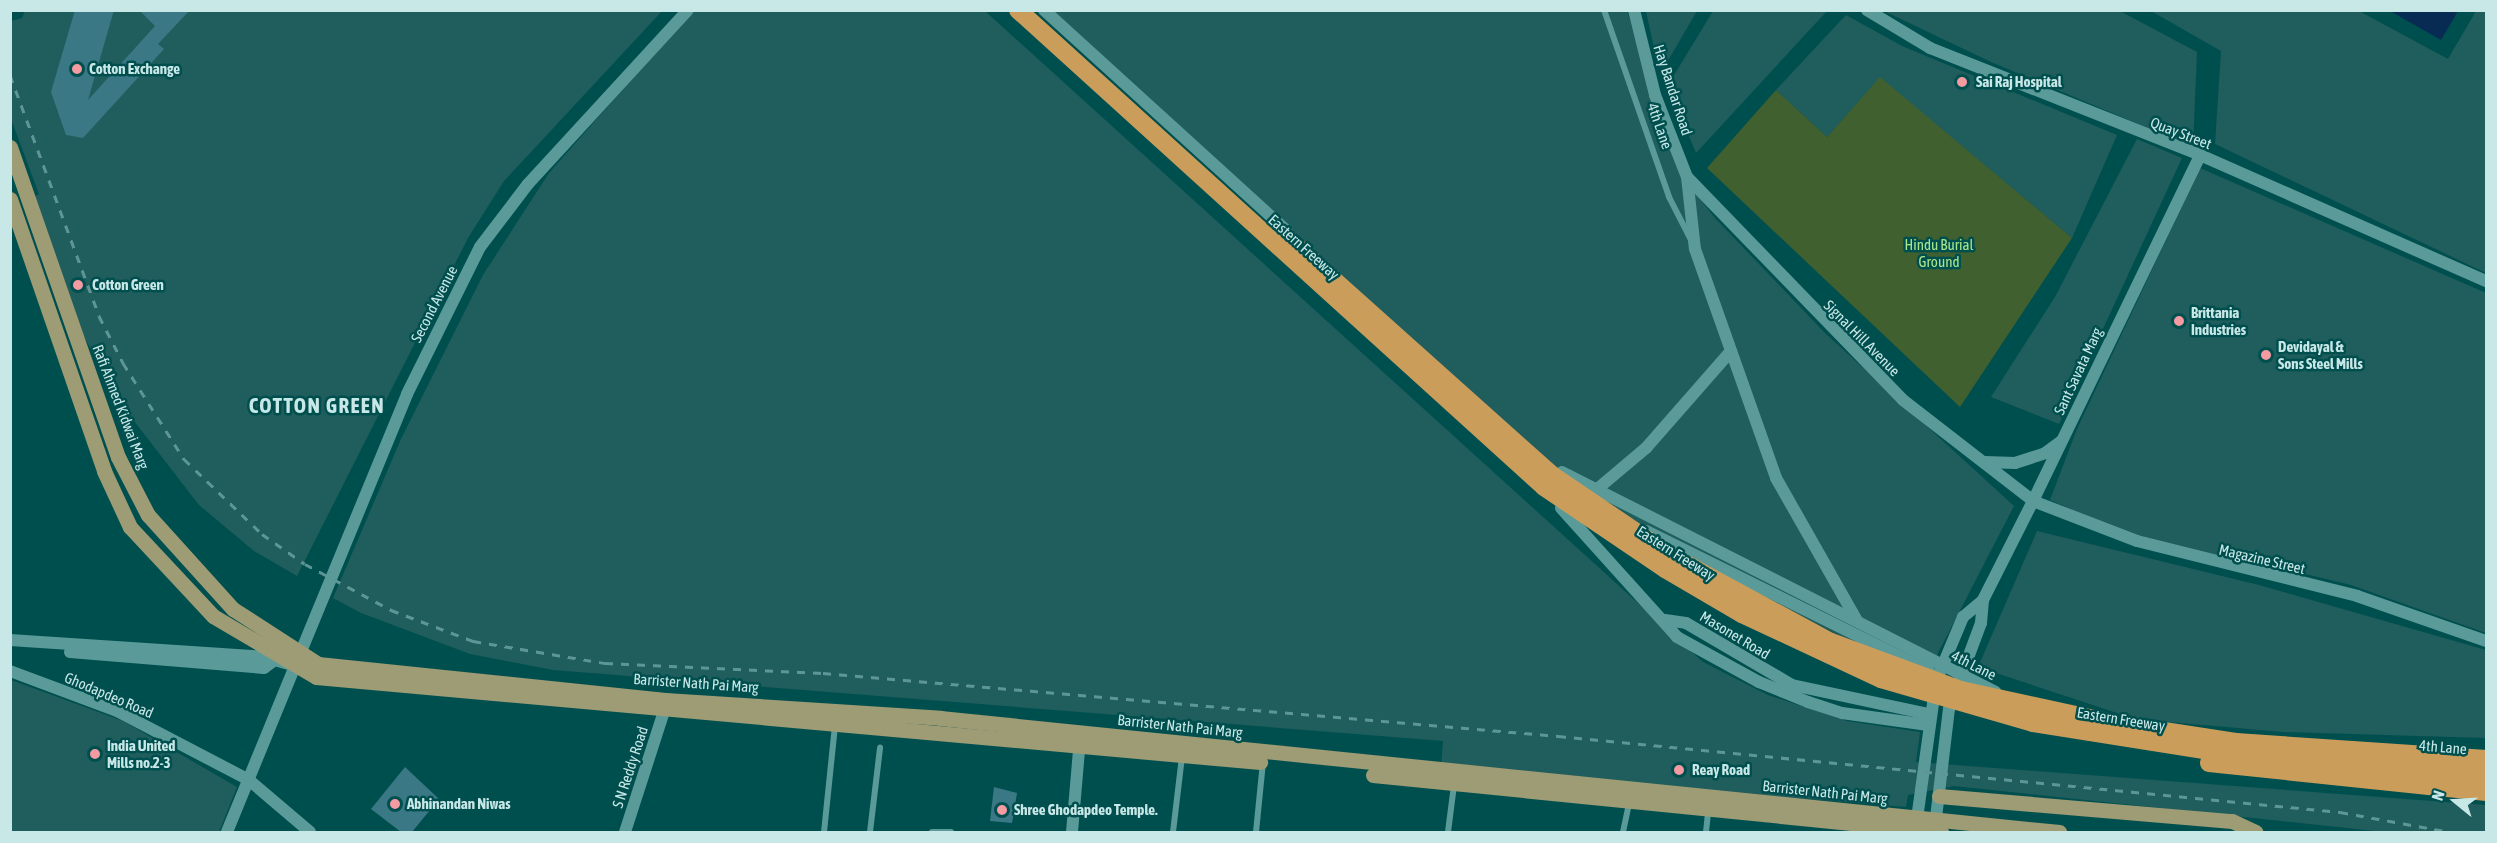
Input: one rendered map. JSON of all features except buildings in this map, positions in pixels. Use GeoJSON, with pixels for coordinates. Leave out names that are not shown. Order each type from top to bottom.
{"type":"FeatureCollection","features":[{"type":"Feature","properties":{"kind":"highway","name":"Eastern Freeway"},"geometry":{"type":"LineString","coordinates":[[1018,10],[1544,487],[1665,569],[1790,638],[1881,679],[2032,723],[2217,752],[2487,776]]}},
{"type":"Feature","properties":{"kind":"highway","name":"Eastern Freeway"},"geometry":{"type":"LineString","coordinates":[[1035,10],[1552,475],[1673,557],[1796,626],[1905,671],[2038,710],[2236,742],[2487,759]]}},
{"type":"Feature","properties":{"kind":"highway"},"geometry":{"type":"LineString","coordinates":[[2032,723],[2062,737],[2221,765],[2487,792]]}},
{"type":"Feature","properties":{"kind":"main road","name":"Rafi Ahmed Kidwai Marg"},"geometry":{"type":"LineString","coordinates":[[10,147],[118,457],[148,515],[233,609],[297,660]]}},
{"type":"Feature","properties":{"kind":"main road"},"geometry":{"type":"LineString","coordinates":[[10,199],[104,471],[130,527],[213,616],[297,660]]}},
{"type":"Feature","properties":{"kind":"main road","name":"Barrister Nath Pai Marg"},"geometry":{"type":"LineString","coordinates":[[297,660],[338,682],[835,717],[1080,739],[1963,828],[2059,832]]}},
{"type":"Feature","properties":{"kind":"main road","name":"Barrister Nath Pai Marg"},"geometry":{"type":"LineString","coordinates":[[1080,739],[1182,756],[1234,755],[1263,762],[1454,785],[1708,812],[1941,832]]}},
{"type":"Feature","properties":{"kind":"main road"},"geometry":{"type":"LineString","coordinates":[[1939,796],[2232,821],[2256,832]]}},
{"type":"Feature","properties":{"kind":"street","name":"Second Avenue"},"geometry":{"type":"LineString","coordinates":[[227,832],[407,394],[480,248],[528,184],[688,10]]}},
{"type":"Feature","properties":{"kind":"street"},"geometry":{"type":"LineString","coordinates":[[1009,10],[1485,445],[1569,514],[1637,527],[1861,636],[1999,708],[2099,738],[2232,759],[2487,784]]}},
{"type":"Feature","properties":{"kind":"street"},"geometry":{"type":"LineString","coordinates":[[1044,10],[1558,470],[1594,492],[1856,619],[1861,636]]}},
{"type":"Feature","properties":{"kind":"street","name":"4th Lane"},"geometry":{"type":"LineString","coordinates":[[1604,10],[1669,197],[1695,249],[1776,478],[1856,619],[2001,695],[2100,726],[2235,747],[2487,766]]}},
{"type":"Feature","properties":{"kind":"street","name":"Hay Bandar Road"},"geometry":{"type":"LineString","coordinates":[[1634,10],[1655,95],[1687,177]]}},
{"type":"Feature","properties":{"kind":"street","name":"Quay Street"},"geometry":{"type":"LineString","coordinates":[[1867,10],[1929,48],[2200,155],[2487,280]]}},
{"type":"Feature","properties":{"kind":"street","name":"Sant Savata Marg"},"geometry":{"type":"LineString","coordinates":[[1934,832],[1949,709],[1981,623],[1983,600],[2200,155]]}},
{"type":"Feature","properties":{"kind":"street","name":"4th Lane"},"geometry":{"type":"LineString","coordinates":[[1687,177],[1695,249]]}},
{"type":"Feature","properties":{"kind":"street","name":"Signal Hill Avenue"},"geometry":{"type":"LineString","coordinates":[[1687,177],[1839,339],[1903,400],[1977,460],[2033,501]]}},
{"type":"Feature","properties":{"kind":"street"},"geometry":{"type":"LineString","coordinates":[[1569,514],[1646,448],[1731,351]]}},
{"type":"Feature","properties":{"kind":"street"},"geometry":{"type":"LineString","coordinates":[[1977,460],[1995,465],[2015,463],[2044,453],[2062,440]]}},
{"type":"Feature","properties":{"kind":"street","name":"Magazine Street"},"geometry":{"type":"LineString","coordinates":[[2033,501],[2137,541],[2357,596],[2487,641]]}},
{"type":"Feature","properties":{"kind":"street","name":"Masonet Road"},"geometry":{"type":"LineString","coordinates":[[1569,514],[1665,620],[1686,623],[1792,685],[1928,719]]}},
{"type":"Feature","properties":{"kind":"street","name":"Sant Savata Marg"},"geometry":{"type":"LineString","coordinates":[[1916,832],[1928,719],[1946,653],[1963,617],[1983,600]]}},
{"type":"Feature","properties":{"kind":"street","name":"Ghodapdeo Road"},"geometry":{"type":"LineString","coordinates":[[10,640],[264,657],[271,663]]}},
{"type":"Feature","properties":{"kind":"street","name":"Ghodapdeo Road"},"geometry":{"type":"LineString","coordinates":[[10,648],[264,668],[271,663],[297,660]]}},
{"type":"Feature","properties":{"kind":"street","name":"Ghodapdeo Road"},"geometry":{"type":"LineString","coordinates":[[10,671],[117,711],[249,780],[310,832]]}},
{"type":"Feature","properties":{"kind":"street","name":"S N Reddy Road"},"geometry":{"type":"LineString","coordinates":[[625,832],[666,706]]}},
{"type":"Feature","properties":{"kind":"street"},"geometry":{"type":"LineString","coordinates":[[824,832],[835,717]]}},
{"type":"Feature","properties":{"kind":"street"},"geometry":{"type":"LineString","coordinates":[[1072,832],[1080,739]]}},
{"type":"Feature","properties":{"kind":"street"},"geometry":{"type":"LineString","coordinates":[[870,832],[880,748]]}},
{"type":"Feature","properties":{"kind":"street"},"geometry":{"type":"LineString","coordinates":[[1173,832],[1182,756]]}},
{"type":"Feature","properties":{"kind":"street"},"geometry":{"type":"LineString","coordinates":[[1256,832],[1263,762]]}},
{"type":"Feature","properties":{"kind":"street"},"geometry":{"type":"LineString","coordinates":[[1448,832],[1454,785]]}},
{"type":"Feature","properties":{"kind":"street"},"geometry":{"type":"LineString","coordinates":[[1623,832],[1629,803]]}},
{"type":"Feature","properties":{"kind":"street"},"geometry":{"type":"LineString","coordinates":[[1706,832],[1708,812]]}},
{"type":"Feature","properties":{"kind":"street"},"geometry":{"type":"LineString","coordinates":[[932,832],[951,832]]}},
{"type":"Feature","properties":{"kind":"shaded area"},"geometry":{"type":"Polygon","coordinates":[[[25,11],[662,11],[504,181],[468,238],[297,576],[254,551],[199,505],[124,408],[82,333],[31,199],[39,194],[11,119],[11,21],[22,18],[25,11]]]}},
{"type":"Feature","properties":{"kind":"shaded area"},"geometry":{"type":"Polygon","coordinates":[[[692,11],[985,11],[1703,662],[1768,695],[1847,721],[1920,732],[1916,762],[2486,805],[2486,832],[2384,832],[1954,786],[1908,795],[1906,807],[1441,769],[1443,741],[553,670],[470,654],[361,613],[333,598],[401,439],[483,275],[549,173],[692,11]]]}},
{"type":"Feature","properties":{"kind":"shaded area"},"geometry":{"type":"Polygon","coordinates":[[[1046,11],[1627,11],[1679,172],[1715,218],[1825,333],[2014,506],[1938,653],[1933,674],[1862,647],[1666,547],[1552,470],[1046,11]]]}},
{"type":"Feature","properties":{"kind":"shaded area"},"geometry":{"type":"Polygon","coordinates":[[[1646,11],[1697,11],[1662,71],[1656,57],[1646,11]]]}},
{"type":"Feature","properties":{"kind":"shaded area"},"geometry":{"type":"Polygon","coordinates":[[[1713,11],[1827,11],[1696,153],[1668,85],[1713,11]]]}},
{"type":"Feature","properties":{"kind":"shaded area"},"geometry":{"type":"Polygon","coordinates":[[[1884,11],[2120,11],[2197,52],[2193,147],[1991,62],[1884,11]]]}},
{"type":"Feature","properties":{"kind":"shaded area"},"geometry":{"type":"Polygon","coordinates":[[[2151,11],[2359,11],[2448,59],[2476,11],[2486,11],[2486,273],[2215,144],[2221,51],[2151,11]]]}},
{"type":"Feature","properties":{"kind":"shaded area"},"geometry":{"type":"Polygon","coordinates":[[[2390,11],[2458,11],[2441,40],[2390,11]]]}},
{"type":"Feature","properties":{"kind":"shaded area"},"geometry":{"type":"Polygon","coordinates":[[[1846,15],[1902,46],[2117,135],[2072,238],[1880,78],[1827,137],[1776,90],[1846,15]]]}},
{"type":"Feature","properties":{"kind":"shaded area"},"geometry":{"type":"Polygon","coordinates":[[[2137,139],[2182,158],[2059,424],[1991,397],[2055,297],[2137,139]]]}},
{"type":"Feature","properties":{"kind":"shaded area"},"geometry":{"type":"Polygon","coordinates":[[[2200,168],[2486,293],[2486,633],[2351,585],[2231,556],[2226,566],[2138,538],[2050,500],[2077,429],[2200,168]]]}},
{"type":"Feature","properties":{"kind":"shaded area"},"geometry":{"type":"Polygon","coordinates":[[[2037,531],[2259,585],[2486,650],[2486,738],[2283,732],[2135,719],[1978,667],[2037,531]]]}},
{"type":"Feature","properties":{"kind":"shaded area","name":"India United Mills no.2-3"},"geometry":{"type":"Polygon","coordinates":[[[11,680],[123,721],[237,787],[219,832],[11,832],[11,680]]]}},
{"type":"Feature","properties":{"kind":"green space","name":"Hindu Burial Ground"},"geometry":{"type":"Polygon","coordinates":[[[1880,77],[2072,238],[1960,407],[1707,168],[1776,90],[1827,137],[1880,77]]]}},
{"type":"Feature","properties":{"kind":"railway"},"geometry":{"type":"LineString","coordinates":[[10,75],[99,316],[123,363],[184,459],[262,534],[305,564],[391,610],[473,641],[605,663],[823,673],[1558,736],[2340,812],[2450,832]]}},
{"type":"Feature","properties":{"kind":"place","name":"Cotton Exchange"},"geometry":{"type":"Point","coordinates":[77,69]}},
{"type":"Feature","properties":{"kind":"place","name":"Sai Raj Hospital"},"geometry":{"type":"Point","coordinates":[1962,82]}},
{"type":"Feature","properties":{"kind":"place","name":"Cotton Green"},"geometry":{"type":"Point","coordinates":[78,285]}},
{"type":"Feature","properties":{"kind":"place","name":"Brittania Industries"},"geometry":{"type":"Point","coordinates":[2179,321]}},
{"type":"Feature","properties":{"kind":"place","name":"Devidayal & Sons Steel Mills"},"geometry":{"type":"Point","coordinates":[2266,355]}},
{"type":"Feature","properties":{"kind":"place","name":"India United Mills no.2-3"},"geometry":{"type":"Point","coordinates":[95,754]}},
{"type":"Feature","properties":{"kind":"place","name":"Reay Road"},"geometry":{"type":"Point","coordinates":[1679,770]}},
{"type":"Feature","properties":{"kind":"place","name":"Abhinandan Niwas"},"geometry":{"type":"Point","coordinates":[395,804]}},
{"type":"Feature","properties":{"kind":"place","name":"Shree Ghodapdeo Temple."},"geometry":{"type":"Point","coordinates":[1002,810]}},
{"type":"Feature","properties":{"kind":"district","name":"COTTON GREEN"},"geometry":{"type":"Point","coordinates":[317,405]}}]}
